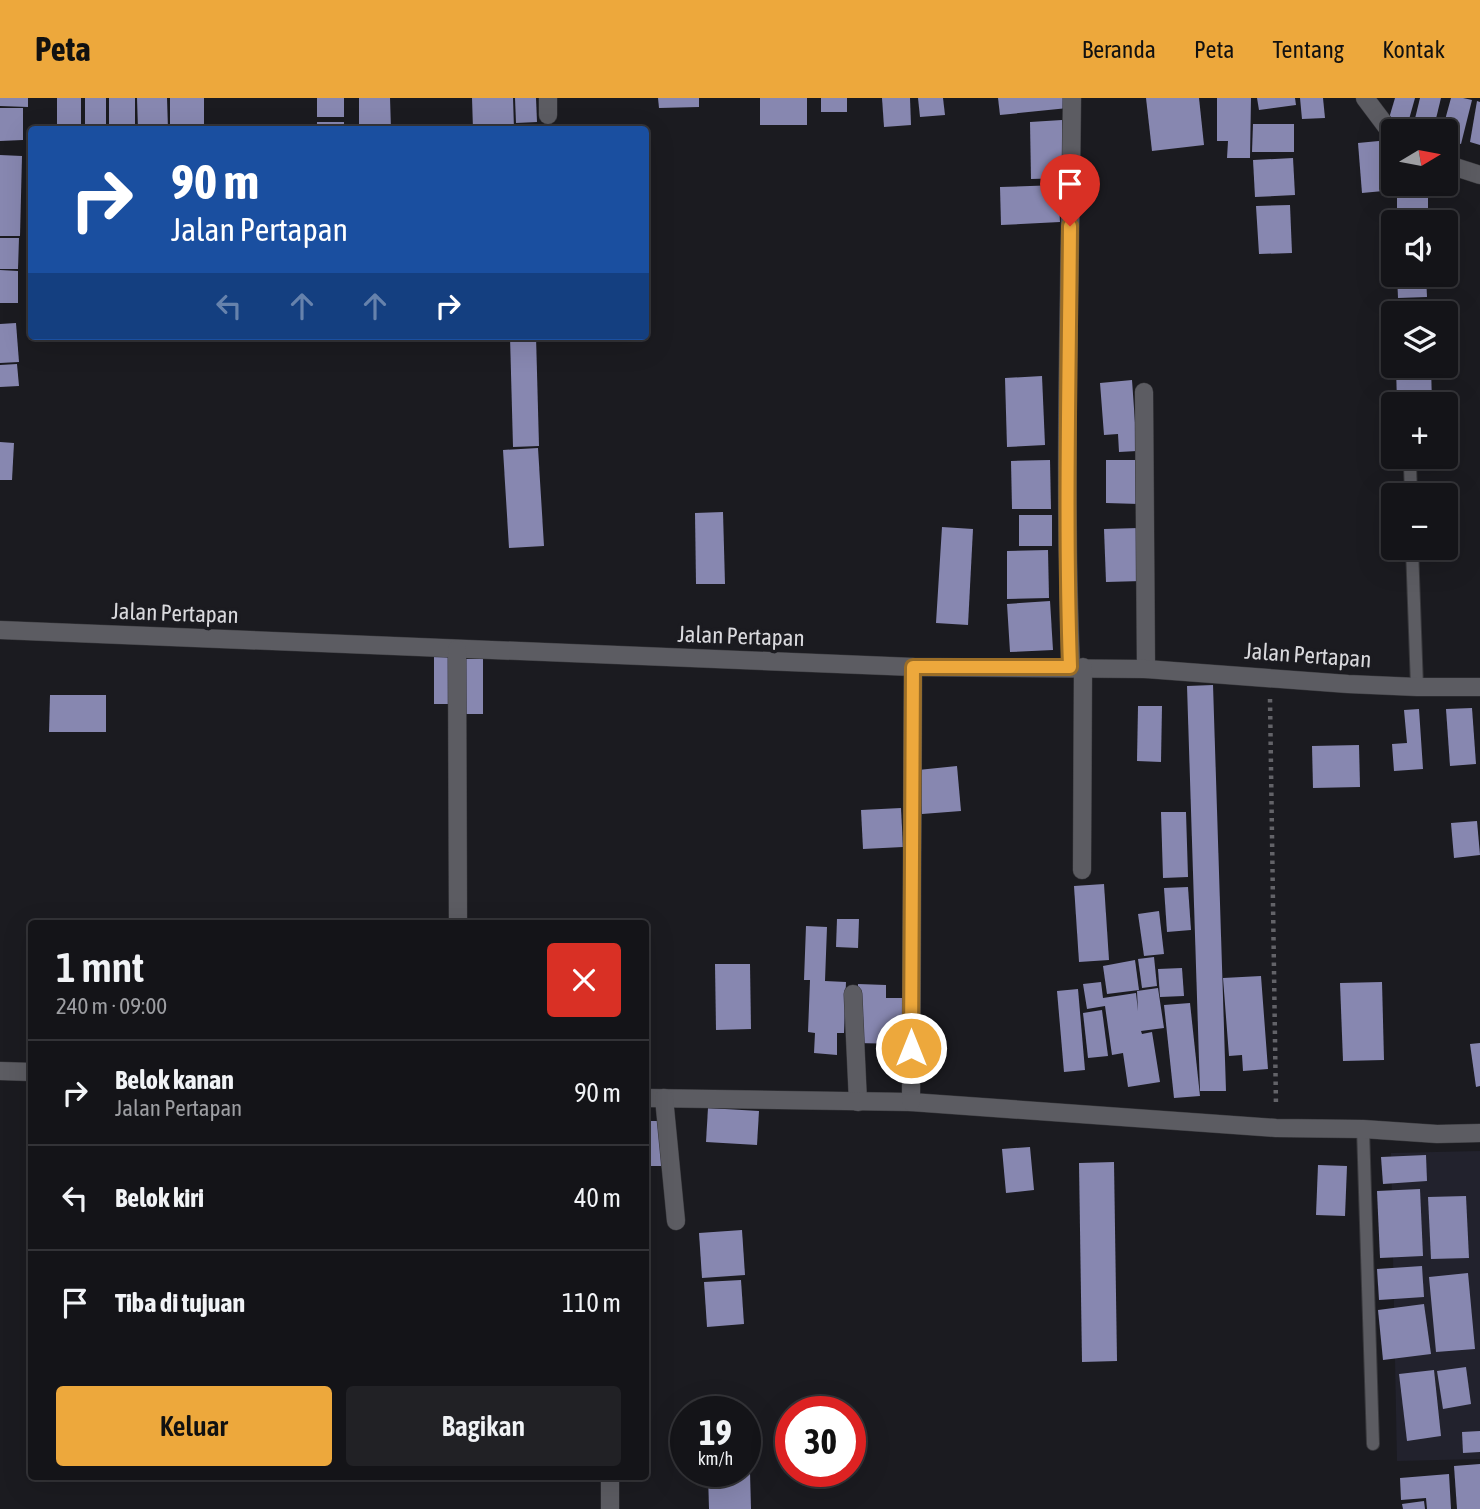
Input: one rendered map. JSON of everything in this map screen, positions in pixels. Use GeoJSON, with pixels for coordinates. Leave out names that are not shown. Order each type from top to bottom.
{"type":"FeatureCollection","features":[{"type":"Feature","properties":{"kind":"street"},"geometry":{"type":"LineString","coordinates":[[1072,98],[1068,599],[1077,667],[1082,870]]}},
{"type":"Feature","properties":{"kind":"street"},"geometry":{"type":"LineString","coordinates":[[1365,98],[1381,119]]}},
{"type":"Feature","properties":{"kind":"street"},"geometry":{"type":"LineString","coordinates":[[1458,168],[1480,175]]}},
{"type":"Feature","properties":{"kind":"street"},"geometry":{"type":"LineString","coordinates":[[1144,392],[1146,669]]}},
{"type":"Feature","properties":{"kind":"street","name":"Jalan Pertapan"},"geometry":{"type":"LineString","coordinates":[[0,630],[913,667],[1146,669],[1417,687],[1480,687]]}},
{"type":"Feature","properties":{"kind":"street"},"geometry":{"type":"LineString","coordinates":[[457,649],[458,920]]}},
{"type":"Feature","properties":{"kind":"street"},"geometry":{"type":"LineString","coordinates":[[911,1102],[913,667]]}},
{"type":"Feature","properties":{"kind":"street"},"geometry":{"type":"LineString","coordinates":[[853,994],[858,1102]]}},
{"type":"Feature","properties":{"kind":"street"},"geometry":{"type":"LineString","coordinates":[[0,1070],[28,1072]]}},
{"type":"Feature","properties":{"kind":"street"},"geometry":{"type":"LineString","coordinates":[[649,1098],[911,1102],[1276,1128],[1480,1133]]}},
{"type":"Feature","properties":{"kind":"street"},"geometry":{"type":"LineString","coordinates":[[664,1098],[676,1221]]}},
{"type":"Feature","properties":{"kind":"street"},"geometry":{"type":"LineString","coordinates":[[610,1480],[610,1509]]}},
{"type":"Feature","properties":{"kind":"lane"},"geometry":{"type":"LineString","coordinates":[[1412,560],[1417,687]]}},
{"type":"Feature","properties":{"kind":"lane"},"geometry":{"type":"LineString","coordinates":[[1363,1129],[1373,1444]]}},
{"type":"Feature","properties":{"kind":"path"},"geometry":{"type":"LineString","coordinates":[[1270,677],[1276,1128]]}},
{"type":"Feature","properties":{"kind":"shaded area"},"geometry":{"type":"Polygon","coordinates":[[[1480,1151],[1480,1459],[1397,1461],[1391,1153],[1480,1151]]]}},
{"type":"Feature","properties":{"kind":"building"},"geometry":{"type":"Polygon","coordinates":[[[0,98],[28,98],[28,107],[0,106],[0,98]]]}},
{"type":"Feature","properties":{"kind":"building"},"geometry":{"type":"Polygon","coordinates":[[[57,98],[81,98],[81,126],[57,126],[57,98]]]}},
{"type":"Feature","properties":{"kind":"building"},"geometry":{"type":"Polygon","coordinates":[[[85,98],[106,98],[106,126],[85,126],[85,98]]]}},
{"type":"Feature","properties":{"kind":"building"},"geometry":{"type":"Polygon","coordinates":[[[109,98],[135,98],[135,124],[109,124],[109,98]]]}},
{"type":"Feature","properties":{"kind":"building"},"geometry":{"type":"Polygon","coordinates":[[[137,98],[167,98],[168,126],[138,126],[137,98]]]}},
{"type":"Feature","properties":{"kind":"building"},"geometry":{"type":"Polygon","coordinates":[[[170,98],[204,98],[204,126],[170,126],[170,98]]]}},
{"type":"Feature","properties":{"kind":"building"},"geometry":{"type":"Polygon","coordinates":[[[317,98],[344,98],[344,117],[317,117],[317,98]]]}},
{"type":"Feature","properties":{"kind":"building"},"geometry":{"type":"Polygon","coordinates":[[[359,98],[390,98],[391,126],[359,126],[359,98]]]}},
{"type":"Feature","properties":{"kind":"building"},"geometry":{"type":"Polygon","coordinates":[[[472,98],[513,98],[514,126],[473,126],[472,98]]]}},
{"type":"Feature","properties":{"kind":"building"},"geometry":{"type":"Polygon","coordinates":[[[515,98],[536,98],[537,122],[516,123],[515,98]]]}},
{"type":"Feature","properties":{"kind":"building"},"geometry":{"type":"Polygon","coordinates":[[[658,98],[699,98],[699,107],[659,108],[658,98]]]}},
{"type":"Feature","properties":{"kind":"building"},"geometry":{"type":"Polygon","coordinates":[[[760,98],[807,98],[807,125],[760,125],[760,98]]]}},
{"type":"Feature","properties":{"kind":"building"},"geometry":{"type":"Polygon","coordinates":[[[821,98],[847,98],[847,112],[821,112],[821,98]]]}},
{"type":"Feature","properties":{"kind":"building"},"geometry":{"type":"Polygon","coordinates":[[[882,98],[910,98],[911,125],[884,127],[882,98]]]}},
{"type":"Feature","properties":{"kind":"building"},"geometry":{"type":"Polygon","coordinates":[[[918,98],[943,98],[945,115],[920,117],[918,98]]]}},
{"type":"Feature","properties":{"kind":"building"},"geometry":{"type":"Polygon","coordinates":[[[998,98],[1067,98],[1068,108],[1000,115],[998,98]]]}},
{"type":"Feature","properties":{"kind":"building"},"geometry":{"type":"Polygon","coordinates":[[[1146,98],[1199,98],[1204,145],[1152,151],[1146,98]]]}},
{"type":"Feature","properties":{"kind":"building"},"geometry":{"type":"Polygon","coordinates":[[[1217,98],[1251,98],[1250,158],[1227,158],[1228,141],[1217,141],[1217,98]]]}},
{"type":"Feature","properties":{"kind":"building"},"geometry":{"type":"Polygon","coordinates":[[[1257,98],[1295,98],[1296,105],[1259,110],[1257,98]]]}},
{"type":"Feature","properties":{"kind":"building"},"geometry":{"type":"Polygon","coordinates":[[[1300,98],[1323,98],[1325,118],[1302,119],[1300,98]]]}},
{"type":"Feature","properties":{"kind":"building"},"geometry":{"type":"Polygon","coordinates":[[[1395,98],[1415,98],[1409,119],[1389,119],[1395,98]]]}},
{"type":"Feature","properties":{"kind":"building"},"geometry":{"type":"Polygon","coordinates":[[[1420,98],[1441,98],[1436,119],[1415,119],[1420,98]]]}},
{"type":"Feature","properties":{"kind":"building"},"geometry":{"type":"Polygon","coordinates":[[[1451,98],[1472,100],[1461,144],[1458,143],[1458,119],[1445,119],[1451,98]]]}},
{"type":"Feature","properties":{"kind":"building"},"geometry":{"type":"Polygon","coordinates":[[[1477,101],[1480,102],[1480,145],[1470,142],[1477,101]]]}},
{"type":"Feature","properties":{"kind":"building"},"geometry":{"type":"Polygon","coordinates":[[[0,108],[23,108],[23,140],[0,141],[0,108]]]}},
{"type":"Feature","properties":{"kind":"building"},"geometry":{"type":"Polygon","coordinates":[[[1062,120],[1064,178],[1031,179],[1030,122],[1062,120]]]}},
{"type":"Feature","properties":{"kind":"building"},"geometry":{"type":"Polygon","coordinates":[[[317,122],[344,122],[344,126],[317,126],[317,122]]]}},
{"type":"Feature","properties":{"kind":"building"},"geometry":{"type":"Polygon","coordinates":[[[1253,124],[1294,124],[1294,152],[1252,152],[1253,124]]]}},
{"type":"Feature","properties":{"kind":"building"},"geometry":{"type":"Polygon","coordinates":[[[1381,141],[1381,191],[1362,193],[1358,143],[1381,141]]]}},
{"type":"Feature","properties":{"kind":"building"},"geometry":{"type":"Polygon","coordinates":[[[0,155],[22,156],[20,236],[0,236],[0,155]]]}},
{"type":"Feature","properties":{"kind":"building"},"geometry":{"type":"Polygon","coordinates":[[[1293,158],[1295,195],[1255,197],[1253,160],[1293,158]]]}},
{"type":"Feature","properties":{"kind":"building"},"geometry":{"type":"Polygon","coordinates":[[[1058,185],[1060,222],[1001,225],[1000,187],[1058,185]]]}},
{"type":"Feature","properties":{"kind":"building"},"geometry":{"type":"Polygon","coordinates":[[[1397,196],[1428,196],[1428,210],[1397,210],[1397,196]]]}},
{"type":"Feature","properties":{"kind":"building"},"geometry":{"type":"Polygon","coordinates":[[[1290,205],[1292,253],[1259,254],[1256,206],[1290,205]]]}},
{"type":"Feature","properties":{"kind":"building"},"geometry":{"type":"Polygon","coordinates":[[[0,238],[19,238],[18,269],[0,269],[0,238]]]}},
{"type":"Feature","properties":{"kind":"building"},"geometry":{"type":"Polygon","coordinates":[[[0,270],[18,271],[18,303],[0,303],[0,270]]]}},
{"type":"Feature","properties":{"kind":"building"},"geometry":{"type":"Polygon","coordinates":[[[1398,287],[1427,287],[1427,297],[1398,298],[1398,287]]]}},
{"type":"Feature","properties":{"kind":"building"},"geometry":{"type":"Polygon","coordinates":[[[16,323],[19,362],[0,363],[0,324],[16,323]]]}},
{"type":"Feature","properties":{"kind":"building"},"geometry":{"type":"Polygon","coordinates":[[[510,340],[536,340],[539,446],[513,447],[510,340]]]}},
{"type":"Feature","properties":{"kind":"building"},"geometry":{"type":"Polygon","coordinates":[[[17,364],[19,386],[0,387],[0,365],[17,364]]]}},
{"type":"Feature","properties":{"kind":"building"},"geometry":{"type":"Polygon","coordinates":[[[1042,376],[1045,445],[1007,447],[1005,378],[1042,376]]]}},
{"type":"Feature","properties":{"kind":"building"},"geometry":{"type":"Polygon","coordinates":[[[1396,378],[1431,378],[1432,392],[1397,392],[1396,378]]]}},
{"type":"Feature","properties":{"kind":"building"},"geometry":{"type":"Polygon","coordinates":[[[1132,380],[1137,451],[1119,452],[1118,434],[1104,435],[1100,383],[1132,380]]]}},
{"type":"Feature","properties":{"kind":"building"},"geometry":{"type":"Polygon","coordinates":[[[0,442],[14,443],[12,480],[0,480],[0,442]]]}},
{"type":"Feature","properties":{"kind":"building"},"geometry":{"type":"Polygon","coordinates":[[[538,448],[544,546],[509,548],[503,450],[538,448]]]}},
{"type":"Feature","properties":{"kind":"building"},"geometry":{"type":"Polygon","coordinates":[[[1050,460],[1051,509],[1012,509],[1011,461],[1050,460]]]}},
{"type":"Feature","properties":{"kind":"building"},"geometry":{"type":"Polygon","coordinates":[[[1106,460],[1140,460],[1139,504],[1106,503],[1106,460]]]}},
{"type":"Feature","properties":{"kind":"building"},"geometry":{"type":"Polygon","coordinates":[[[723,512],[725,584],[696,584],[695,513],[723,512]]]}},
{"type":"Feature","properties":{"kind":"building"},"geometry":{"type":"Polygon","coordinates":[[[1019,515],[1052,515],[1052,546],[1019,546],[1019,515]]]}},
{"type":"Feature","properties":{"kind":"building"},"geometry":{"type":"Polygon","coordinates":[[[942,527],[973,529],[968,625],[936,623],[942,527]]]}},
{"type":"Feature","properties":{"kind":"building"},"geometry":{"type":"Polygon","coordinates":[[[1139,528],[1142,581],[1106,582],[1104,529],[1139,528]]]}},
{"type":"Feature","properties":{"kind":"building"},"geometry":{"type":"Polygon","coordinates":[[[1048,550],[1049,598],[1007,599],[1007,551],[1048,550]]]}},
{"type":"Feature","properties":{"kind":"building"},"geometry":{"type":"Polygon","coordinates":[[[1050,601],[1053,650],[1010,652],[1007,604],[1050,601]]]}},
{"type":"Feature","properties":{"kind":"building"},"geometry":{"type":"Polygon","coordinates":[[[434,656],[453,656],[453,704],[434,704],[434,656]]]}},
{"type":"Feature","properties":{"kind":"building"},"geometry":{"type":"Polygon","coordinates":[[[463,659],[483,659],[483,714],[463,714],[463,659]]]}},
{"type":"Feature","properties":{"kind":"building"},"geometry":{"type":"Polygon","coordinates":[[[1213,685],[1226,1091],[1200,1091],[1187,686],[1213,685]]]}},
{"type":"Feature","properties":{"kind":"building"},"geometry":{"type":"Polygon","coordinates":[[[50,695],[106,695],[106,732],[49,732],[50,695]]]}},
{"type":"Feature","properties":{"kind":"building"},"geometry":{"type":"Polygon","coordinates":[[[1138,706],[1162,706],[1161,762],[1137,761],[1138,706]]]}},
{"type":"Feature","properties":{"kind":"building"},"geometry":{"type":"Polygon","coordinates":[[[1472,708],[1476,764],[1450,766],[1446,709],[1472,708]]]}},
{"type":"Feature","properties":{"kind":"building"},"geometry":{"type":"Polygon","coordinates":[[[1419,709],[1423,769],[1394,771],[1392,744],[1407,743],[1404,710],[1419,709]]]}},
{"type":"Feature","properties":{"kind":"building"},"geometry":{"type":"Polygon","coordinates":[[[1359,745],[1360,787],[1313,788],[1312,746],[1359,745]]]}},
{"type":"Feature","properties":{"kind":"building"},"geometry":{"type":"Polygon","coordinates":[[[957,766],[961,811],[922,814],[918,770],[957,766]]]}},
{"type":"Feature","properties":{"kind":"building"},"geometry":{"type":"Polygon","coordinates":[[[901,808],[903,847],[863,849],[861,810],[901,808]]]}},
{"type":"Feature","properties":{"kind":"building"},"geometry":{"type":"Polygon","coordinates":[[[1161,812],[1186,812],[1188,877],[1163,878],[1161,812]]]}},
{"type":"Feature","properties":{"kind":"building"},"geometry":{"type":"Polygon","coordinates":[[[1477,821],[1480,855],[1454,858],[1451,823],[1477,821]]]}},
{"type":"Feature","properties":{"kind":"building"},"geometry":{"type":"Polygon","coordinates":[[[1104,884],[1109,960],[1079,962],[1074,886],[1104,884]]]}},
{"type":"Feature","properties":{"kind":"building"},"geometry":{"type":"Polygon","coordinates":[[[1188,887],[1191,930],[1167,932],[1164,888],[1188,887]]]}},
{"type":"Feature","properties":{"kind":"building"},"geometry":{"type":"Polygon","coordinates":[[[1159,911],[1164,954],[1144,956],[1138,914],[1159,911]]]}},
{"type":"Feature","properties":{"kind":"building"},"geometry":{"type":"Polygon","coordinates":[[[837,919],[859,919],[858,948],[836,947],[837,919]]]}},
{"type":"Feature","properties":{"kind":"building"},"geometry":{"type":"Polygon","coordinates":[[[806,926],[827,927],[825,981],[846,982],[844,1033],[837,1033],[837,1055],[814,1053],[815,1033],[808,1032],[810,980],[804,980],[806,926]]]}},
{"type":"Feature","properties":{"kind":"building"},"geometry":{"type":"Polygon","coordinates":[[[1154,957],[1157,986],[1142,988],[1138,959],[1154,957]]]}},
{"type":"Feature","properties":{"kind":"building"},"geometry":{"type":"Polygon","coordinates":[[[1135,960],[1139,990],[1107,994],[1103,966],[1135,960]]]}},
{"type":"Feature","properties":{"kind":"building"},"geometry":{"type":"Polygon","coordinates":[[[715,964],[750,964],[751,1029],[716,1030],[715,964]]]}},
{"type":"Feature","properties":{"kind":"building"},"geometry":{"type":"Polygon","coordinates":[[[1182,968],[1184,996],[1160,997],[1158,969],[1182,968]]]}},
{"type":"Feature","properties":{"kind":"building"},"geometry":{"type":"Polygon","coordinates":[[[1261,976],[1268,1069],[1243,1071],[1242,1055],[1229,1056],[1223,978],[1261,976]]]}},
{"type":"Feature","properties":{"kind":"building"},"geometry":{"type":"Polygon","coordinates":[[[1101,982],[1103,998],[1136,993],[1138,1011],[1137,991],[1158,988],[1164,1028],[1141,1031],[1142,1034],[1152,1032],[1160,1082],[1128,1087],[1123,1053],[1112,1055],[1105,1006],[1087,1009],[1083,984],[1101,982]]]}},
{"type":"Feature","properties":{"kind":"building"},"geometry":{"type":"Polygon","coordinates":[[[1382,982],[1384,1060],[1343,1061],[1340,983],[1382,982]]]}},
{"type":"Feature","properties":{"kind":"building"},"geometry":{"type":"Polygon","coordinates":[[[858,984],[886,985],[886,998],[904,998],[903,1044],[856,1043],[858,984]]]}},
{"type":"Feature","properties":{"kind":"building"},"geometry":{"type":"Polygon","coordinates":[[[1078,989],[1085,1070],[1064,1072],[1057,991],[1078,989]]]}},
{"type":"Feature","properties":{"kind":"building"},"geometry":{"type":"Polygon","coordinates":[[[1190,1003],[1200,1096],[1174,1098],[1164,1005],[1190,1003]]]}},
{"type":"Feature","properties":{"kind":"building"},"geometry":{"type":"Polygon","coordinates":[[[1102,1010],[1108,1056],[1088,1058],[1083,1013],[1102,1010]]]}},
{"type":"Feature","properties":{"kind":"building"},"geometry":{"type":"Polygon","coordinates":[[[1480,1043],[1480,1086],[1476,1087],[1470,1044],[1480,1043]]]}},
{"type":"Feature","properties":{"kind":"building"},"geometry":{"type":"Polygon","coordinates":[[[708,1108],[759,1111],[757,1145],[706,1142],[708,1108]]]}},
{"type":"Feature","properties":{"kind":"building"},"geometry":{"type":"Polygon","coordinates":[[[649,1121],[663,1121],[664,1166],[649,1166],[649,1121]]]}},
{"type":"Feature","properties":{"kind":"building"},"geometry":{"type":"Polygon","coordinates":[[[1030,1147],[1034,1190],[1006,1193],[1002,1149],[1030,1147]]]}},
{"type":"Feature","properties":{"kind":"building"},"geometry":{"type":"Polygon","coordinates":[[[1426,1155],[1427,1181],[1383,1184],[1381,1157],[1426,1155]]]}},
{"type":"Feature","properties":{"kind":"building"},"geometry":{"type":"Polygon","coordinates":[[[1114,1162],[1117,1361],[1082,1362],[1079,1163],[1114,1162]]]}},
{"type":"Feature","properties":{"kind":"building"},"geometry":{"type":"Polygon","coordinates":[[[1318,1165],[1347,1166],[1345,1216],[1316,1215],[1318,1165]]]}},
{"type":"Feature","properties":{"kind":"building"},"geometry":{"type":"Polygon","coordinates":[[[1420,1189],[1423,1256],[1380,1258],[1377,1191],[1420,1189]]]}},
{"type":"Feature","properties":{"kind":"building"},"geometry":{"type":"Polygon","coordinates":[[[1466,1196],[1469,1258],[1431,1259],[1428,1197],[1466,1196]]]}},
{"type":"Feature","properties":{"kind":"building"},"geometry":{"type":"Polygon","coordinates":[[[742,1230],[745,1275],[702,1278],[699,1233],[742,1230]]]}},
{"type":"Feature","properties":{"kind":"building"},"geometry":{"type":"Polygon","coordinates":[[[1422,1266],[1424,1297],[1379,1300],[1377,1269],[1422,1266]]]}},
{"type":"Feature","properties":{"kind":"building"},"geometry":{"type":"Polygon","coordinates":[[[1468,1273],[1475,1349],[1436,1352],[1429,1277],[1468,1273]]]}},
{"type":"Feature","properties":{"kind":"building"},"geometry":{"type":"Polygon","coordinates":[[[741,1280],[744,1324],[707,1327],[704,1282],[741,1280]]]}},
{"type":"Feature","properties":{"kind":"building"},"geometry":{"type":"Polygon","coordinates":[[[1424,1304],[1431,1354],[1383,1360],[1378,1310],[1424,1304]]]}},
{"type":"Feature","properties":{"kind":"building"},"geometry":{"type":"Polygon","coordinates":[[[1466,1367],[1471,1404],[1443,1409],[1437,1371],[1466,1367]]]}},
{"type":"Feature","properties":{"kind":"building"},"geometry":{"type":"Polygon","coordinates":[[[1434,1370],[1441,1436],[1407,1441],[1399,1374],[1434,1370]]]}},
{"type":"Feature","properties":{"kind":"building"},"geometry":{"type":"Polygon","coordinates":[[[1480,1431],[1480,1452],[1463,1453],[1462,1432],[1480,1431]]]}},
{"type":"Feature","properties":{"kind":"building"},"geometry":{"type":"Polygon","coordinates":[[[1480,1464],[1480,1509],[1457,1509],[1454,1466],[1480,1464]]]}},
{"type":"Feature","properties":{"kind":"building"},"geometry":{"type":"Polygon","coordinates":[[[1449,1474],[1451,1509],[1427,1509],[1426,1498],[1401,1500],[1400,1478],[1449,1474]]]}},
{"type":"Feature","properties":{"kind":"building"},"geometry":{"type":"Polygon","coordinates":[[[708,1487],[750,1487],[751,1509],[709,1509],[708,1487]]]}},
{"type":"Feature","properties":{"kind":"building"},"geometry":{"type":"Polygon","coordinates":[[[1424,1501],[1425,1509],[1403,1509],[1402,1504],[1424,1501]]]}},
{"type":"Feature","properties":{"kind":"route"},"geometry":{"type":"LineString","coordinates":[[911,1048],[913,667],[1070,667],[1070,226]]}}]}
